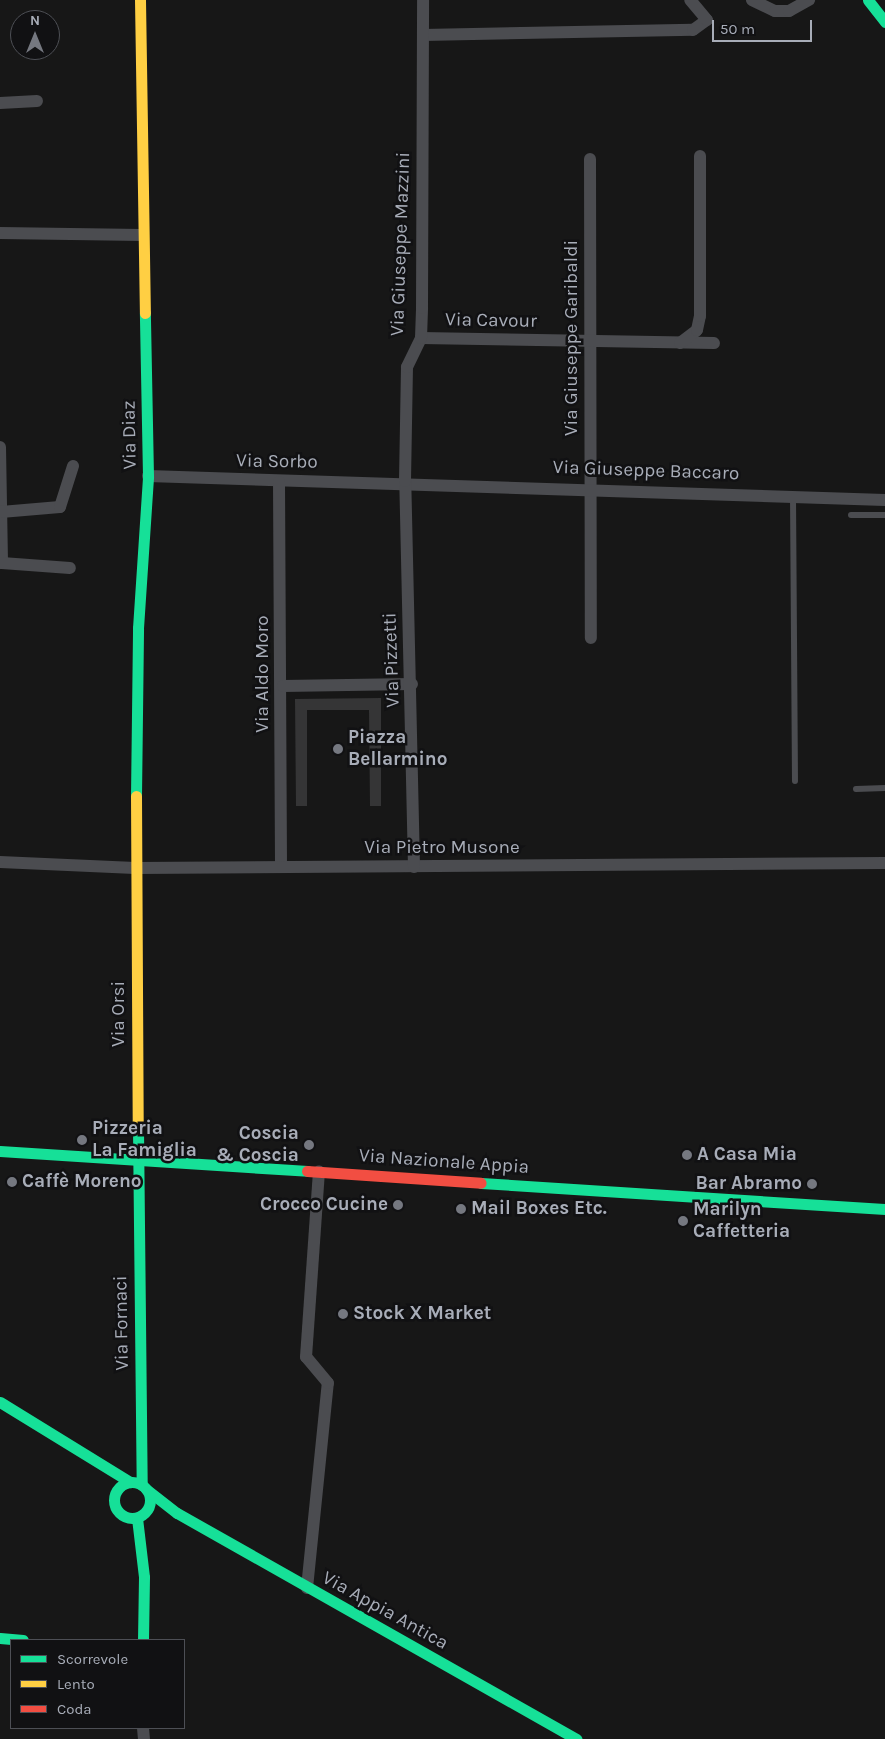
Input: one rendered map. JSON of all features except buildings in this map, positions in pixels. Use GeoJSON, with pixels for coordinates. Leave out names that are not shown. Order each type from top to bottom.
{"type":"FeatureCollection","features":[{"type":"Feature","properties":{"kind":"main road","name":"Via Diaz"},"geometry":{"type":"LineString","coordinates":[[135,868],[138,628],[148,476],[142,235],[140,0]]}},
{"type":"Feature","properties":{"kind":"main road"},"geometry":{"type":"LineString","coordinates":[[868,0],[885,22]]}},
{"type":"Feature","properties":{"kind":"main road","name":"Via Orsi"},"geometry":{"type":"LineString","coordinates":[[135,868],[138,1159]]}},
{"type":"Feature","properties":{"kind":"main road","name":"Via Nazionale Appia"},"geometry":{"type":"LineString","coordinates":[[0,1151],[885,1209]]}},
{"type":"Feature","properties":{"kind":"main road","name":"Via Fornaci"},"geometry":{"type":"LineString","coordinates":[[138,1159],[139,1486]]}},
{"type":"Feature","properties":{"kind":"main road","name":"Via Appia Antica"},"geometry":{"type":"LineString","coordinates":[[0,1402],[97,1465],[139,1486],[177,1513],[576,1739]]}},
{"type":"Feature","properties":{"kind":"main road","name":"Via Appia Antica"},"geometry":{"type":"LineString","coordinates":[[97,1465],[116,1492],[114,1503],[120,1514],[137,1518]]}},
{"type":"Feature","properties":{"kind":"main road"},"geometry":{"type":"LineString","coordinates":[[116,1492],[139,1486],[149,1506],[137,1518],[144,1577],[143,1639]]}},
{"type":"Feature","properties":{"kind":"main road","name":"Via Appia Antica"},"geometry":{"type":"LineString","coordinates":[[149,1506],[177,1513]]}},
{"type":"Feature","properties":{"kind":"street","name":"Via Giuseppe Mazzini"},"geometry":{"type":"LineString","coordinates":[[405,482],[407,367],[421,338],[423,0]]}},
{"type":"Feature","properties":{"kind":"street"},"geometry":{"type":"LineString","coordinates":[[423,35],[693,30],[707,20],[690,0]]}},
{"type":"Feature","properties":{"kind":"street"},"geometry":{"type":"LineString","coordinates":[[752,0],[775,11],[789,11],[808,1]]}},
{"type":"Feature","properties":{"kind":"street"},"geometry":{"type":"LineString","coordinates":[[0,103],[37,100]]}},
{"type":"Feature","properties":{"kind":"street"},"geometry":{"type":"LineString","coordinates":[[680,343],[697,330],[700,316],[700,156]]}},
{"type":"Feature","properties":{"kind":"street","name":"Via Giuseppe Garibaldi"},"geometry":{"type":"LineString","coordinates":[[590,159],[592,638]]}},
{"type":"Feature","properties":{"kind":"street"},"geometry":{"type":"LineString","coordinates":[[0,233],[142,235]]}},
{"type":"Feature","properties":{"kind":"street","name":"Via Cavour"},"geometry":{"type":"LineString","coordinates":[[421,338],[714,343]]}},
{"type":"Feature","properties":{"kind":"street"},"geometry":{"type":"LineString","coordinates":[[0,447],[2,563],[70,568]]}},
{"type":"Feature","properties":{"kind":"street"},"geometry":{"type":"LineString","coordinates":[[1,512],[60,507],[73,466]]}},
{"type":"Feature","properties":{"kind":"street","name":"Via Sorbo"},"geometry":{"type":"LineString","coordinates":[[148,476],[279,482],[405,482]]}},
{"type":"Feature","properties":{"kind":"street","name":"Via Aldo Moro"},"geometry":{"type":"LineString","coordinates":[[279,482],[283,686],[281,867]]}},
{"type":"Feature","properties":{"kind":"street","name":"Via Giuseppe Baccaro"},"geometry":{"type":"LineString","coordinates":[[405,482],[885,500]]}},
{"type":"Feature","properties":{"kind":"street","name":"Via Pizzetti"},"geometry":{"type":"LineString","coordinates":[[405,482],[412,684],[414,867]]}},
{"type":"Feature","properties":{"kind":"street"},"geometry":{"type":"LineString","coordinates":[[283,686],[412,684]]}},
{"type":"Feature","properties":{"kind":"street","name":"Via Pietro Musone"},"geometry":{"type":"LineString","coordinates":[[0,862],[135,868],[885,863]]}},
{"type":"Feature","properties":{"kind":"street"},"geometry":{"type":"LineString","coordinates":[[307,1588],[328,1383],[306,1357],[319,1171]]}},
{"type":"Feature","properties":{"kind":"lane"},"geometry":{"type":"LineString","coordinates":[[793,496],[795,781]]}},
{"type":"Feature","properties":{"kind":"lane"},"geometry":{"type":"LineString","coordinates":[[851,515],[885,515]]}},
{"type":"Feature","properties":{"kind":"lane"},"geometry":{"type":"LineString","coordinates":[[856,788],[885,788]]}},
{"type":"Feature","properties":{"kind":"traffic: fast"},"geometry":{"type":"LineString","coordinates":[[868,0],[885,22]]}},
{"type":"Feature","properties":{"kind":"traffic: fast"},"geometry":{"type":"LineString","coordinates":[[136,796],[138,628],[148,476],[145,313]]}},
{"type":"Feature","properties":{"kind":"traffic: fast"},"geometry":{"type":"LineString","coordinates":[[138,1129],[142,1485]]}},
{"type":"Feature","properties":{"kind":"traffic: fast"},"geometry":{"type":"LineString","coordinates":[[0,1151],[307,1171]]}},
{"type":"Feature","properties":{"kind":"traffic: fast"},"geometry":{"type":"LineString","coordinates":[[481,1183],[885,1209]]}},
{"type":"Feature","properties":{"kind":"traffic: fast"},"geometry":{"type":"LineString","coordinates":[[0,1402],[130,1482]]}},
{"type":"Feature","properties":{"kind":"traffic: fast"},"geometry":{"type":"LineString","coordinates":[[132,1482],[139,1483],[145,1487],[149,1493],[150,1500],[149,1507],[145,1513],[139,1517],[132,1518],[125,1517],[119,1513],[115,1507],[114,1500],[115,1493],[119,1487],[125,1483],[132,1482]]}},
{"type":"Feature","properties":{"kind":"traffic: fast"},"geometry":{"type":"LineString","coordinates":[[146,1489],[177,1513],[577,1739]]}},
{"type":"Feature","properties":{"kind":"traffic: fast"},"geometry":{"type":"LineString","coordinates":[[137,1518],[144,1577],[143,1639]]}},
{"type":"Feature","properties":{"kind":"traffic: fast"},"geometry":{"type":"LineString","coordinates":[[0,1638],[12,1639]]}},
{"type":"Feature","properties":{"kind":"traffic: slow"},"geometry":{"type":"LineString","coordinates":[[140,0],[145,313]]}},
{"type":"Feature","properties":{"kind":"traffic: slow"},"geometry":{"type":"LineString","coordinates":[[136,796],[138,1129]]}},
{"type":"Feature","properties":{"kind":"traffic: jam"},"geometry":{"type":"LineString","coordinates":[[307,1171],[481,1183]]}},
{"type":"Feature","properties":{"kind":"place","name":"Piazza Bellarmino"},"geometry":{"type":"Point","coordinates":[338,749]}},
{"type":"Feature","properties":{"kind":"place","name":"Pizzeria La Famiglia"},"geometry":{"type":"Point","coordinates":[82,1140]}},
{"type":"Feature","properties":{"kind":"place","name":"Coscia & Coscia"},"geometry":{"type":"Point","coordinates":[309,1145]}},
{"type":"Feature","properties":{"kind":"place","name":"A Casa Mia"},"geometry":{"type":"Point","coordinates":[687,1155]}},
{"type":"Feature","properties":{"kind":"place","name":"Caffè Moreno"},"geometry":{"type":"Point","coordinates":[12,1182]}},
{"type":"Feature","properties":{"kind":"place","name":"Bar Abramo"},"geometry":{"type":"Point","coordinates":[812,1184]}},
{"type":"Feature","properties":{"kind":"place","name":"Crocco Cucine"},"geometry":{"type":"Point","coordinates":[398,1205]}},
{"type":"Feature","properties":{"kind":"place","name":"Mail Boxes Etc."},"geometry":{"type":"Point","coordinates":[461,1209]}},
{"type":"Feature","properties":{"kind":"place","name":"Marilyn Caffetteria"},"geometry":{"type":"Point","coordinates":[683,1221]}},
{"type":"Feature","properties":{"kind":"place","name":"Stock X Market"},"geometry":{"type":"Point","coordinates":[343,1314]}}]}
